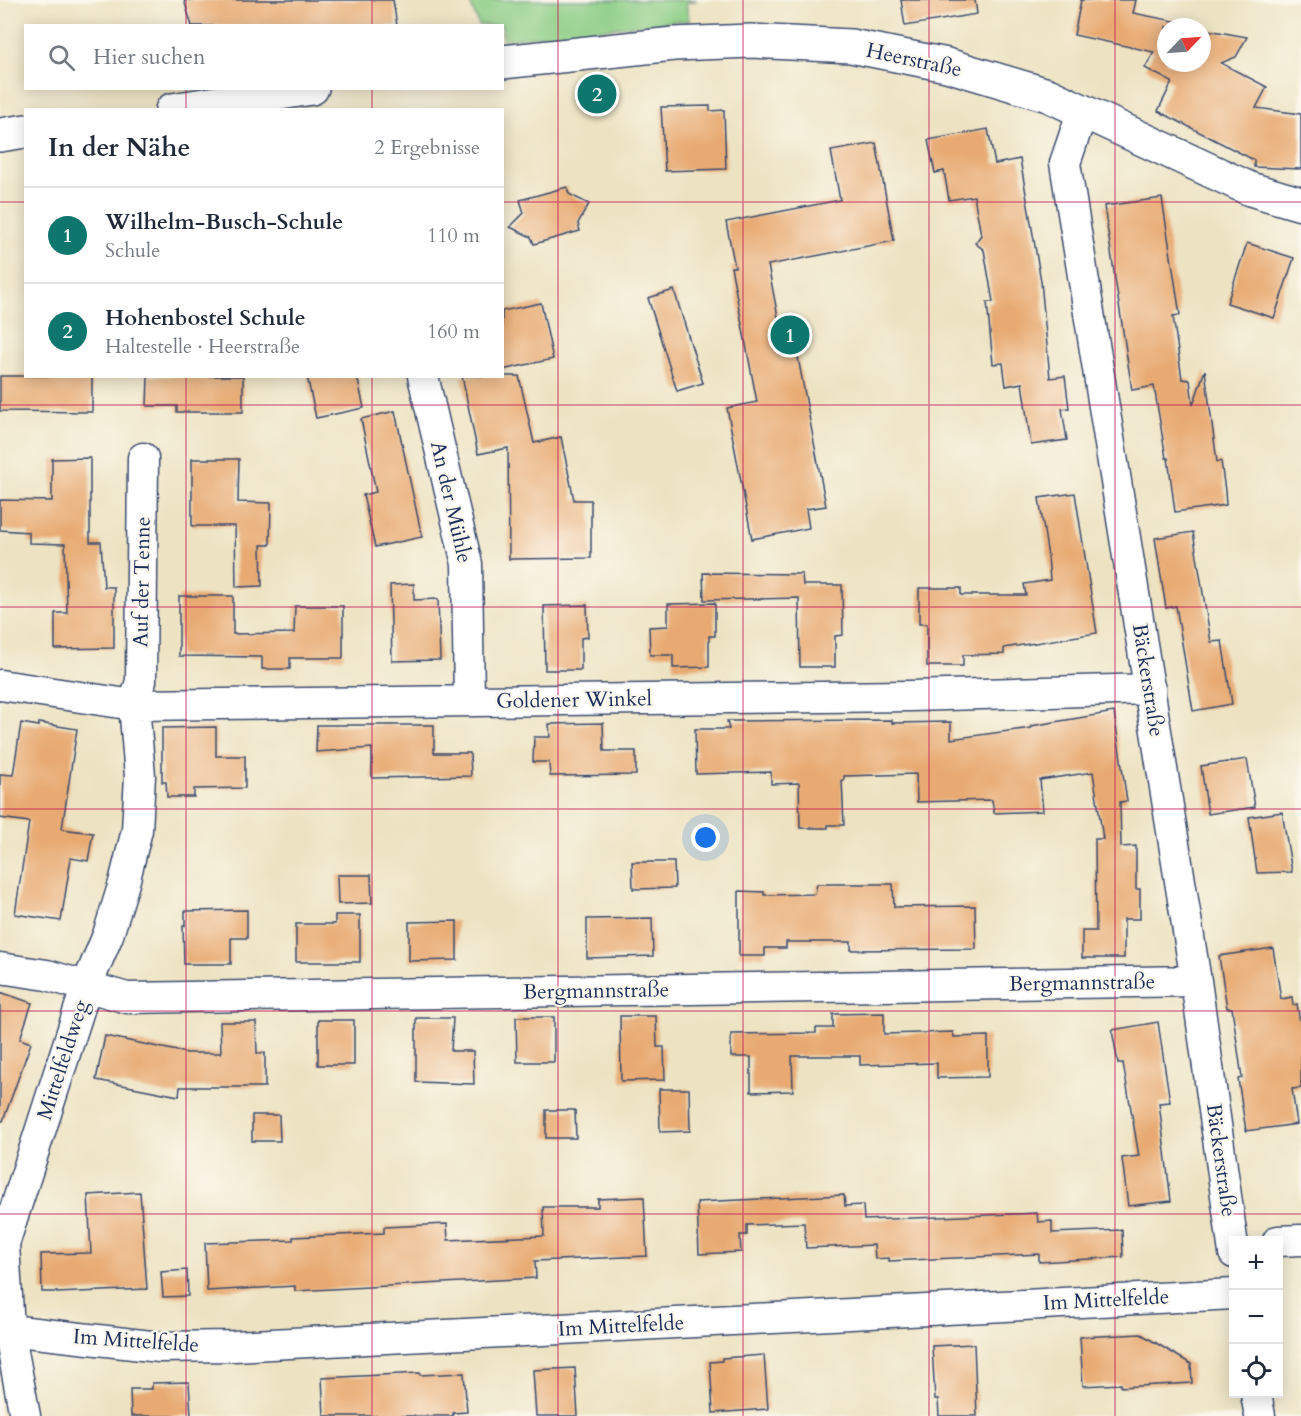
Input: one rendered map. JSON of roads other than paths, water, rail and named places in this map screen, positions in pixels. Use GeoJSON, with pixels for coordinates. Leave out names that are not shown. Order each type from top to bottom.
{"type":"FeatureCollection","features":[{"type":"Feature","properties":{"kind":"street","name":"Heerstraße"},"geometry":{"type":"LineString","coordinates":[[504,62],[674,44],[751,41],[851,46],[947,64],[1048,95],[1250,189],[1301,204]]}},
{"type":"Feature","properties":{"kind":"street"},"geometry":{"type":"LineString","coordinates":[[185,108],[299,90]]}},
{"type":"Feature","properties":{"kind":"street","name":"Bäckerstraße"},"geometry":{"type":"LineString","coordinates":[[1083,110],[1065,163],[1196,981],[1231,1236]]}},
{"type":"Feature","properties":{"kind":"street"},"geometry":{"type":"LineString","coordinates":[[0,135],[24,131]]}},
{"type":"Feature","properties":{"kind":"street","name":"An der Mühle"},"geometry":{"type":"LineString","coordinates":[[423,378],[467,564],[469,701]]}},
{"type":"Feature","properties":{"kind":"street","name":"Auf der Tenne"},"geometry":{"type":"LineString","coordinates":[[134,705],[141,681],[143,458]]}},
{"type":"Feature","properties":{"kind":"street","name":"Goldener Winkel"},"geometry":{"type":"LineString","coordinates":[[0,685],[134,705],[910,696],[1150,689]]}},
{"type":"Feature","properties":{"kind":"street","name":"Mittelfeldweg"},"geometry":{"type":"LineString","coordinates":[[25,1416],[9,1330],[2,1244],[87,985],[108,935],[124,884],[137,830],[140,776],[134,705]]}},
{"type":"Feature","properties":{"kind":"street","name":"Bergmannstraße"},"geometry":{"type":"LineString","coordinates":[[0,968],[46,975],[127,998],[1196,981]]}},
{"type":"Feature","properties":{"kind":"street"},"geometry":{"type":"LineString","coordinates":[[1283,1241],[1301,1240]]}},
{"type":"Feature","properties":{"kind":"street","name":"Im Mittelfelde"},"geometry":{"type":"LineString","coordinates":[[9,1330],[160,1347],[234,1346],[1229,1294]]}},
{"type":"Feature","properties":{"kind":"street"},"geometry":{"type":"LineString","coordinates":[[1257,1398],[1260,1416]]}},
{"type":"Feature","properties":{"kind":"place","name":"Hohenbostel Schule"},"geometry":{"type":"Point","coordinates":[597,94]}},
{"type":"Feature","properties":{"kind":"place","name":"Wilhelm-Busch-Schule"},"geometry":{"type":"Point","coordinates":[790,335]}}]}
